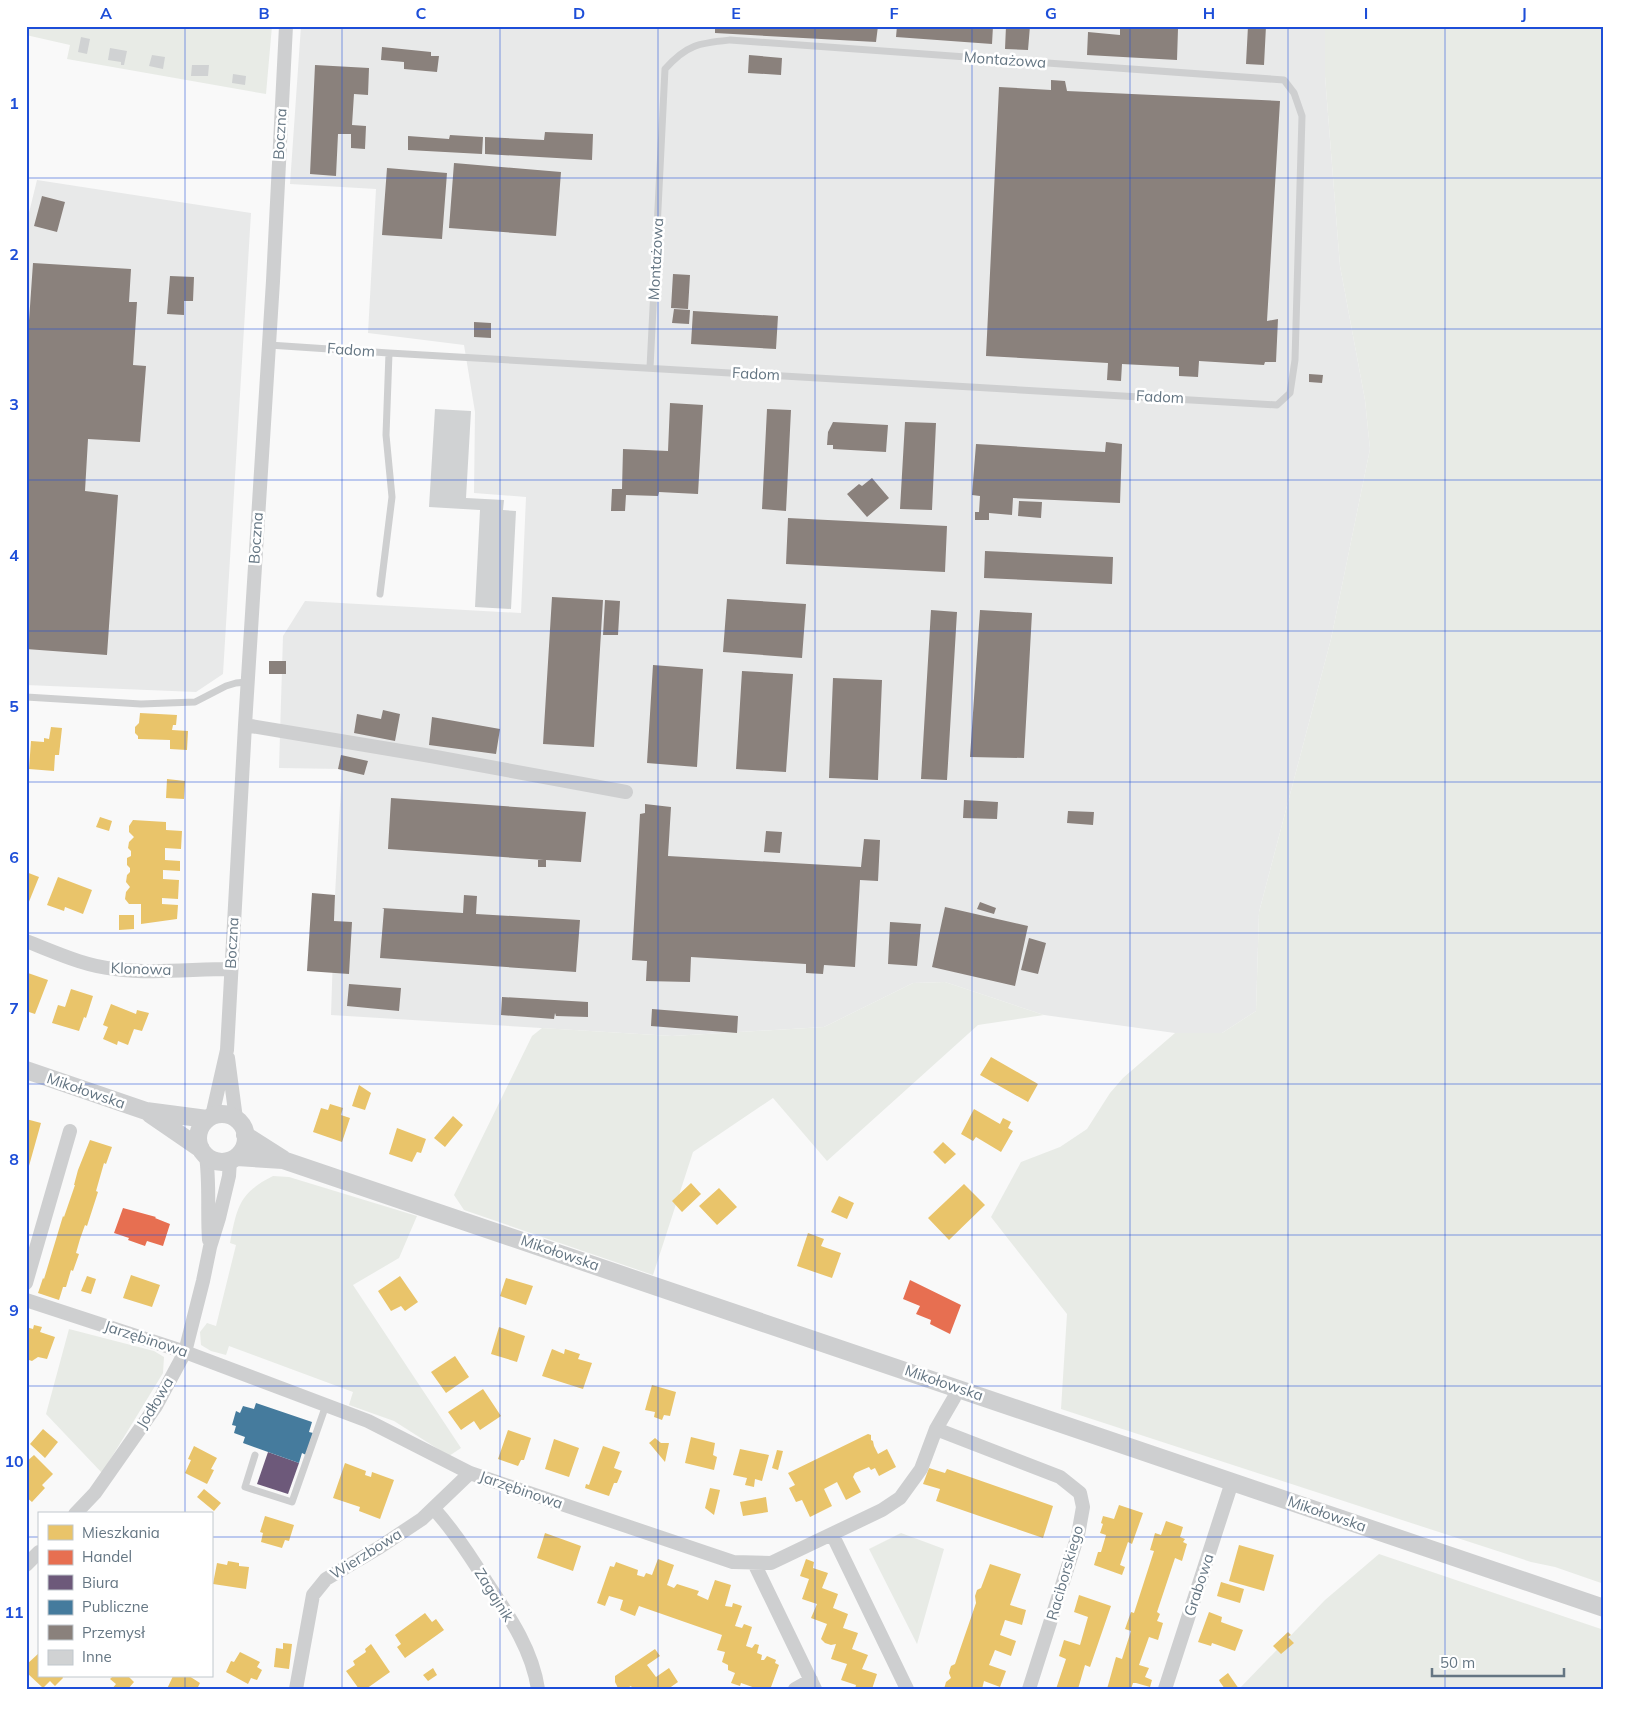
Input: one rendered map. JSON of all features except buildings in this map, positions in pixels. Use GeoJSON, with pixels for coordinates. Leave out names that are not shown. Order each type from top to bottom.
{"type":"FeatureCollection","features":[{"type":"Feature","properties":{"kind":"street","name":"Boczna"},"geometry":{"type":"LineString","coordinates":[[236,1119],[227,1050],[286,26]]}},
{"type":"Feature","properties":{"kind":"street"},"geometry":{"type":"LineString","coordinates":[[245,725],[425,755],[626,792]]}},
{"type":"Feature","properties":{"kind":"street","name":"Klonowa"},"geometry":{"type":"LineString","coordinates":[[26,941],[81,962],[113,969],[142,971],[231,969]]}},
{"type":"Feature","properties":{"kind":"street","name":"Boczna"},"geometry":{"type":"LineString","coordinates":[[209,1118],[227,1050]]}},
{"type":"Feature","properties":{"kind":"street","name":"Mikołowska"},"geometry":{"type":"LineString","coordinates":[[26,1070],[146,1111],[209,1118]]}},
{"type":"Feature","properties":{"kind":"street","name":"Mikołowska"},"geometry":{"type":"LineString","coordinates":[[146,1111],[203,1153]]}},
{"type":"Feature","properties":{"kind":"street"},"geometry":{"type":"LineString","coordinates":[[225,1114],[236,1119],[242,1126],[245,1135],[244,1147],[234,1159],[217,1162],[203,1153],[198,1142],[198,1133],[201,1125],[209,1118],[225,1114]]}},
{"type":"Feature","properties":{"kind":"street"},"geometry":{"type":"LineString","coordinates":[[26,1283],[70,1131]]}},
{"type":"Feature","properties":{"kind":"street","name":"Mikołowska"},"geometry":{"type":"LineString","coordinates":[[245,1135],[283,1160],[1604,1608]]}},
{"type":"Feature","properties":{"kind":"street","name":"Jodłowa"},"geometry":{"type":"LineString","coordinates":[[203,1153],[209,1185],[207,1218],[210,1247]]}},
{"type":"Feature","properties":{"kind":"street","name":"Mikołowska"},"geometry":{"type":"LineString","coordinates":[[234,1159],[283,1160]]}},
{"type":"Feature","properties":{"kind":"street","name":"Jodłowa"},"geometry":{"type":"LineString","coordinates":[[77,1512],[95,1493],[156,1406],[185,1352],[210,1247],[234,1159]]}},
{"type":"Feature","properties":{"kind":"street","name":"Jarzębinowa"},"geometry":{"type":"LineString","coordinates":[[26,1300],[185,1352],[368,1421],[470,1473],[733,1562],[771,1564],[882,1510],[900,1498],[921,1469],[936,1429],[954,1398],[957,1388]]}},
{"type":"Feature","properties":{"kind":"street","name":"Raciborskiego"},"geometry":{"type":"LineString","coordinates":[[936,1429],[1060,1477],[1080,1493],[1083,1507],[1078,1535],[1030,1689]]}},
{"type":"Feature","properties":{"kind":"street","name":"Wierzbowa"},"geometry":{"type":"LineString","coordinates":[[296,1689],[313,1595],[326,1579],[422,1519],[470,1473]]}},
{"type":"Feature","properties":{"kind":"street","name":"Grabowa"},"geometry":{"type":"LineString","coordinates":[[1165,1689],[1232,1482]]}},
{"type":"Feature","properties":{"kind":"street","name":"Zagajnik"},"geometry":{"type":"LineString","coordinates":[[434,1509],[453,1530],[512,1622],[536,1671],[538,1689]]}},
{"type":"Feature","properties":{"kind":"street"},"geometry":{"type":"LineString","coordinates":[[832,1534],[907,1689]]}},
{"type":"Feature","properties":{"kind":"street"},"geometry":{"type":"LineString","coordinates":[[26,1565],[38,1553]]}},
{"type":"Feature","properties":{"kind":"street"},"geometry":{"type":"LineString","coordinates":[[754,1563],[813,1684],[795,1689]]}},
{"type":"Feature","properties":{"kind":"lane","name":"Montażowa"},"geometry":{"type":"LineString","coordinates":[[650,368],[666,69],[677,55],[699,43],[730,40],[1284,80],[1294,93],[1302,116],[1295,351],[1290,393],[1277,404],[1243,402]]}},
{"type":"Feature","properties":{"kind":"lane","name":"Fadom"},"geometry":{"type":"LineString","coordinates":[[269,345],[1243,402]]}},
{"type":"Feature","properties":{"kind":"lane"},"geometry":{"type":"LineString","coordinates":[[380,594],[392,497],[386,435],[389,353]]}},
{"type":"Feature","properties":{"kind":"lane"},"geometry":{"type":"LineString","coordinates":[[26,697],[141,704],[195,702],[226,686],[247,682]]}},
{"type":"Feature","properties":{"kind":"lane"},"geometry":{"type":"LineString","coordinates":[[255,1455],[245,1487],[292,1502],[326,1405]]}},
{"type":"Feature","properties":{"kind":"shaded area"},"geometry":{"type":"Polygon","coordinates":[[[26,26],[272,26],[266,94],[67,59],[70,45],[26,35],[26,26]]]}},
{"type":"Feature","properties":{"kind":"shaded area"},"geometry":{"type":"Polygon","coordinates":[[[301,26],[1325,26],[1325,76],[1340,266],[1365,400],[1370,449],[1331,639],[1259,912],[1256,1011],[1222,1033],[1175,1033],[1044,1015],[945,982],[913,983],[824,1027],[672,1036],[331,1015],[342,769],[279,768],[283,636],[305,601],[521,613],[526,497],[474,493],[475,412],[464,345],[368,333],[376,189],[290,184],[301,26]]]}},
{"type":"Feature","properties":{"kind":"shaded area"},"geometry":{"type":"Polygon","coordinates":[[[1325,26],[1604,26],[1604,1584],[1061,1409],[1067,1314],[991,1217],[1021,1162],[1060,1147],[1087,1129],[1110,1093],[1123,1078],[1175,1033],[1222,1033],[1256,1011],[1259,912],[1331,639],[1370,449],[1365,400],[1340,266],[1325,76],[1325,26]]]}},
{"type":"Feature","properties":{"kind":"shaded area"},"geometry":{"type":"Polygon","coordinates":[[[37,180],[251,213],[223,674],[196,692],[26,685],[26,225],[37,180]]]}},
{"type":"Feature","properties":{"kind":"shaded area"},"geometry":{"type":"Polygon","coordinates":[[[945,982],[1044,1015],[978,1025],[827,1161],[773,1098],[693,1152],[653,1275],[464,1210],[454,1195],[532,1036],[542,1028],[672,1036],[824,1027],[913,983],[945,982]]]}},
{"type":"Feature","properties":{"kind":"shaded area"},"geometry":{"type":"Polygon","coordinates":[[[273,1176],[289,1177],[417,1216],[399,1258],[353,1285],[461,1448],[449,1456],[394,1421],[349,1405],[353,1392],[229,1346],[226,1355],[211,1351],[201,1345],[200,1332],[207,1323],[216,1326],[236,1245],[230,1243],[241,1202],[253,1189],[273,1176]]]}},
{"type":"Feature","properties":{"kind":"shaded area"},"geometry":{"type":"Polygon","coordinates":[[[69,1329],[154,1351],[164,1357],[163,1373],[102,1473],[46,1414],[69,1329]]]}},
{"type":"Feature","properties":{"kind":"shaded area"},"geometry":{"type":"Polygon","coordinates":[[[901,1533],[944,1549],[917,1644],[869,1549],[901,1533]]]}},
{"type":"Feature","properties":{"kind":"shaded area"},"geometry":{"type":"Polygon","coordinates":[[[1379,1554],[1604,1630],[1604,1689],[1239,1689],[1325,1600],[1379,1554]]]}}]}
